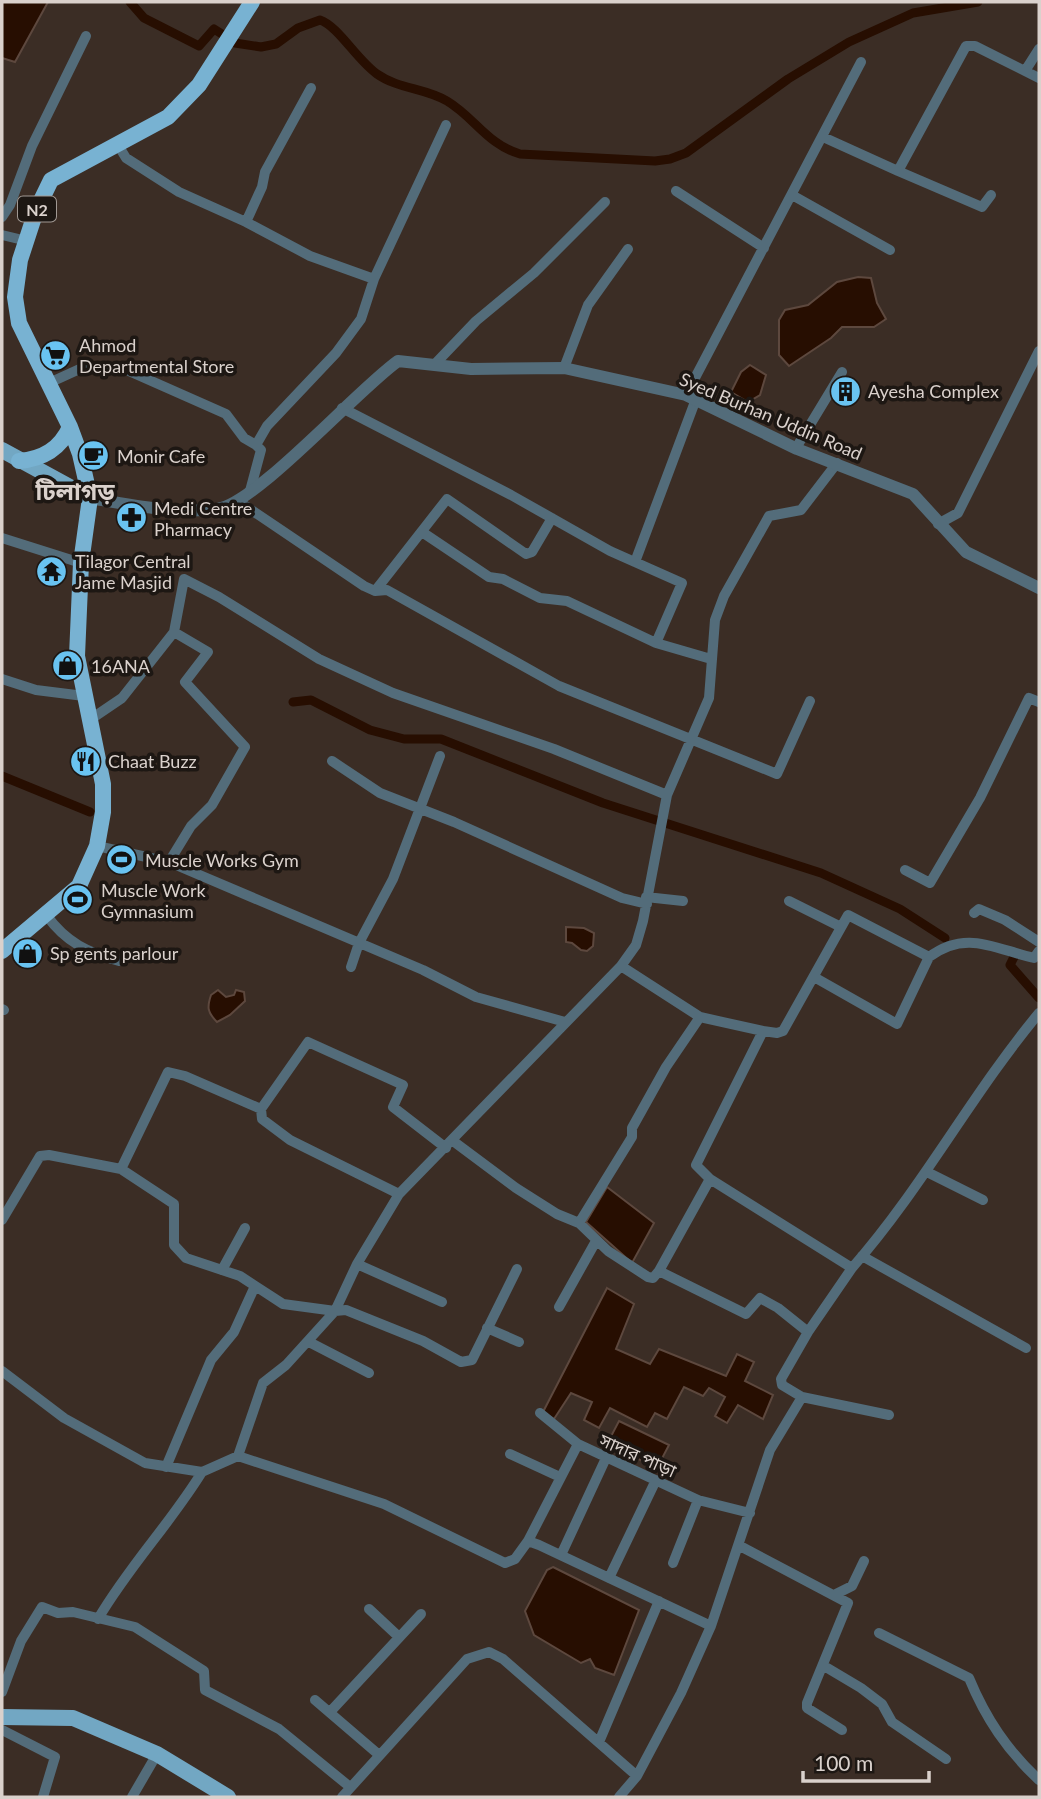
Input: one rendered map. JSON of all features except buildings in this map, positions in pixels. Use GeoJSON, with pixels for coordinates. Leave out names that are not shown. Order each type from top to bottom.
{"type":"FeatureCollection","features":[{"type":"Feature","properties":{"kind":"highway","name":"N2"},"geometry":{"type":"LineString","coordinates":[[2,951],[47,916],[79,886],[97,846],[103,812],[103,784],[77,656],[81,563],[90,498],[80,454],[70,427],[19,323],[15,297],[20,260],[36,211],[51,180],[168,117],[199,85],[252,2]]}},
{"type":"Feature","properties":{"kind":"highway"},"geometry":{"type":"LineString","coordinates":[[19,461],[46,455],[63,442],[70,427]]}},
{"type":"Feature","properties":{"kind":"main road"},"geometry":{"type":"LineString","coordinates":[[2,450],[90,498]]}},
{"type":"Feature","properties":{"kind":"main road"},"geometry":{"type":"LineString","coordinates":[[2,1717],[73,1718],[157,1754],[228,1797]]}},
{"type":"Feature","properties":{"kind":"street"},"geometry":{"type":"LineString","coordinates":[[2,217],[10,205],[32,146],[86,36]]}},
{"type":"Feature","properties":{"kind":"street"},"geometry":{"type":"LineString","coordinates":[[898,171],[966,46],[975,46],[1039,78]]}},
{"type":"Feature","properties":{"kind":"street"},"geometry":{"type":"LineString","coordinates":[[1025,71],[1039,49]]}},
{"type":"Feature","properties":{"kind":"street"},"geometry":{"type":"LineString","coordinates":[[635,562],[691,397],[764,248],[861,62]]}},
{"type":"Feature","properties":{"kind":"street"},"geometry":{"type":"LineString","coordinates":[[246,222],[262,187],[265,172],[311,88]]}},
{"type":"Feature","properties":{"kind":"street"},"geometry":{"type":"LineString","coordinates":[[256,445],[267,426],[337,353],[361,318],[374,279],[446,125]]}},
{"type":"Feature","properties":{"kind":"street"},"geometry":{"type":"LineString","coordinates":[[822,137],[982,207],[991,195]]}},
{"type":"Feature","properties":{"kind":"street"},"geometry":{"type":"LineString","coordinates":[[118,145],[126,158],[179,192],[246,222],[310,256],[374,279]]}},
{"type":"Feature","properties":{"kind":"street"},"geometry":{"type":"LineString","coordinates":[[676,191],[764,248]]}},
{"type":"Feature","properties":{"kind":"street"},"geometry":{"type":"LineString","coordinates":[[792,195],[890,250]]}},
{"type":"Feature","properties":{"kind":"street"},"geometry":{"type":"LineString","coordinates":[[433,365],[476,321],[534,273],[605,202]]}},
{"type":"Feature","properties":{"kind":"street"},"geometry":{"type":"LineString","coordinates":[[2,238],[27,241]]}},
{"type":"Feature","properties":{"kind":"street"},"geometry":{"type":"LineString","coordinates":[[564,368],[588,304],[628,249]]}},
{"type":"Feature","properties":{"kind":"street"},"geometry":{"type":"LineString","coordinates":[[938,524],[958,513],[1036,363],[1039,351]]}},
{"type":"Feature","properties":{"kind":"street","name":"Syed Burhan Uddin Road"},"geometry":{"type":"LineString","coordinates":[[90,498],[172,509],[219,509],[238,501],[373,379],[398,361],[471,369],[564,368],[691,397],[796,447],[913,494],[966,552],[1039,588]]}},
{"type":"Feature","properties":{"kind":"street"},"geometry":{"type":"LineString","coordinates":[[49,383],[84,367],[121,369],[226,414],[244,438],[261,450],[250,491]]}},
{"type":"Feature","properties":{"kind":"street"},"geometry":{"type":"LineString","coordinates":[[796,447],[842,372]]}},
{"type":"Feature","properties":{"kind":"street"},"geometry":{"type":"LineString","coordinates":[[342,408],[635,562],[682,583],[656,643]]}},
{"type":"Feature","properties":{"kind":"street"},"geometry":{"type":"LineString","coordinates":[[238,1456],[263,1383],[309,1342],[335,1311],[357,1264],[399,1194],[450,1145],[621,966],[636,945],[667,795],[688,740],[709,698],[715,620],[724,596],[769,516],[801,510],[837,463]]}},
{"type":"Feature","properties":{"kind":"street"},"geometry":{"type":"LineString","coordinates":[[376,591],[444,502],[449,500],[529,554],[552,518]]}},
{"type":"Feature","properties":{"kind":"street"},"geometry":{"type":"LineString","coordinates":[[238,501],[376,591],[387,590],[559,686],[777,774],[810,701]]}},
{"type":"Feature","properties":{"kind":"street"},"geometry":{"type":"LineString","coordinates":[[422,531],[489,577],[503,579],[540,598],[567,601],[656,643],[711,659]]}},
{"type":"Feature","properties":{"kind":"street"},"geometry":{"type":"LineString","coordinates":[[2,538],[81,563]]}},
{"type":"Feature","properties":{"kind":"street"},"geometry":{"type":"LineString","coordinates":[[91,719],[122,698],[174,632],[182,582],[189,580],[319,659],[393,693],[554,748],[667,795]]}},
{"type":"Feature","properties":{"kind":"street"},"geometry":{"type":"LineString","coordinates":[[169,862],[191,826],[212,805],[245,747],[185,682],[208,652],[174,632]]}},
{"type":"Feature","properties":{"kind":"street"},"geometry":{"type":"LineString","coordinates":[[2,679],[36,690],[84,696]]}},
{"type":"Feature","properties":{"kind":"street"},"geometry":{"type":"LineString","coordinates":[[905,870],[930,883],[980,798],[1029,698],[1039,702]]}},
{"type":"Feature","properties":{"kind":"street"},"geometry":{"type":"LineString","coordinates":[[351,967],[359,943],[393,879],[440,756]]}},
{"type":"Feature","properties":{"kind":"street"},"geometry":{"type":"LineString","coordinates":[[332,761],[380,793],[421,808],[622,898],[683,901]]}},
{"type":"Feature","properties":{"kind":"street"},"geometry":{"type":"LineString","coordinates":[[97,846],[169,862],[359,943],[476,997],[565,1022]]}},
{"type":"Feature","properties":{"kind":"street"},"geometry":{"type":"LineString","coordinates":[[789,901],[841,927]]}},
{"type":"Feature","properties":{"kind":"street"},"geometry":{"type":"LineString","coordinates":[[974,913],[979,909],[1005,920],[1039,942]]}},
{"type":"Feature","properties":{"kind":"street"},"geometry":{"type":"LineString","coordinates":[[621,966],[700,1017],[777,1033],[783,1031],[848,915],[929,957]]}},
{"type":"Feature","properties":{"kind":"street"},"geometry":{"type":"LineString","coordinates":[[47,916],[58,932],[80,948],[119,961]]}},
{"type":"Feature","properties":{"kind":"street"},"geometry":{"type":"LineString","coordinates":[[814,977],[897,1024],[929,957],[954,943],[993,944],[1034,958],[1039,951]]}},
{"type":"Feature","properties":{"kind":"street"},"geometry":{"type":"LineString","coordinates":[[889,1415],[802,1397],[782,1385],[781,1379],[808,1332],[852,1268],[928,1172],[998,1063],[1039,1013]]}},
{"type":"Feature","properties":{"kind":"street"},"geometry":{"type":"LineString","coordinates":[[579,1223],[632,1137],[632,1128],[666,1067],[700,1017]]}},
{"type":"Feature","properties":{"kind":"street"},"geometry":{"type":"LineString","coordinates":[[763,1031],[696,1165],[710,1179],[852,1268]]}},
{"type":"Feature","properties":{"kind":"street"},"geometry":{"type":"LineString","coordinates":[[399,1194],[289,1140],[262,1119],[261,1109],[308,1042],[403,1085],[393,1107],[557,1214],[579,1223],[596,1241],[648,1277],[653,1278],[659,1270],[710,1179]]}},
{"type":"Feature","properties":{"kind":"street"},"geometry":{"type":"LineString","coordinates":[[121,1169],[167,1072],[185,1076],[261,1109]]}},
{"type":"Feature","properties":{"kind":"street"},"geometry":{"type":"LineString","coordinates":[[2,1220],[40,1156],[49,1155],[121,1169],[174,1204],[174,1245],[178,1252],[240,1276],[283,1304],[345,1310],[423,1341],[461,1362],[472,1360],[517,1269]]}},
{"type":"Feature","properties":{"kind":"street"},"geometry":{"type":"LineString","coordinates":[[928,1172],[983,1200]]}},
{"type":"Feature","properties":{"kind":"street"},"geometry":{"type":"LineString","coordinates":[[222,1270],[246,1228]]}},
{"type":"Feature","properties":{"kind":"street"},"geometry":{"type":"LineString","coordinates":[[559,1307],[596,1241]]}},
{"type":"Feature","properties":{"kind":"street"},"geometry":{"type":"LineString","coordinates":[[862,1256],[1026,1348]]}},
{"type":"Feature","properties":{"kind":"street"},"geometry":{"type":"LineString","coordinates":[[357,1264],[442,1302]]}},
{"type":"Feature","properties":{"kind":"street"},"geometry":{"type":"LineString","coordinates":[[659,1270],[746,1314],[760,1298],[778,1308],[808,1332]]}},
{"type":"Feature","properties":{"kind":"street"},"geometry":{"type":"LineString","coordinates":[[166,1467],[207,1368],[234,1332],[255,1286]]}},
{"type":"Feature","properties":{"kind":"street"},"geometry":{"type":"LineString","coordinates":[[487,1328],[519,1342]]}},
{"type":"Feature","properties":{"kind":"street"},"geometry":{"type":"LineString","coordinates":[[309,1342],[369,1374]]}},
{"type":"Feature","properties":{"kind":"street"},"geometry":{"type":"LineString","coordinates":[[2,1371],[73,1423],[145,1463],[202,1472],[238,1456],[384,1504],[505,1563],[515,1559],[528,1541],[711,1626]]}},
{"type":"Feature","properties":{"kind":"street"},"geometry":{"type":"LineString","coordinates":[[619,1797],[638,1776],[681,1693],[711,1626],[770,1450],[802,1397]]}},
{"type":"Feature","properties":{"kind":"street"},"geometry":{"type":"LineString","coordinates":[[540,1413],[579,1444]]}},
{"type":"Feature","properties":{"kind":"street","name":"সাদার পাড়া"},"geometry":{"type":"LineString","coordinates":[[528,1541],[579,1444],[698,1500],[751,1513]]}},
{"type":"Feature","properties":{"kind":"street"},"geometry":{"type":"LineString","coordinates":[[510,1454],[560,1476]]}},
{"type":"Feature","properties":{"kind":"street"},"geometry":{"type":"LineString","coordinates":[[561,1555],[606,1458]]}},
{"type":"Feature","properties":{"kind":"street"},"geometry":{"type":"LineString","coordinates":[[98,1619],[128,1571],[141,1558],[160,1528],[175,1516],[202,1472]]}},
{"type":"Feature","properties":{"kind":"street"},"geometry":{"type":"LineString","coordinates":[[609,1578],[656,1479]]}},
{"type":"Feature","properties":{"kind":"street"},"geometry":{"type":"LineString","coordinates":[[673,1563],[698,1500]]}},
{"type":"Feature","properties":{"kind":"street"},"geometry":{"type":"LineString","coordinates":[[740,1546],[836,1594],[848,1603],[807,1706],[842,1730]]}},
{"type":"Feature","properties":{"kind":"street"},"geometry":{"type":"LineString","coordinates":[[836,1594],[852,1586],[864,1560]]}},
{"type":"Feature","properties":{"kind":"street"},"geometry":{"type":"LineString","coordinates":[[598,1742],[659,1601]]}},
{"type":"Feature","properties":{"kind":"street"},"geometry":{"type":"LineString","coordinates":[[2,1692],[22,1641],[42,1607],[58,1614],[73,1612],[135,1627],[204,1671],[205,1690],[269,1723],[350,1787]]}},
{"type":"Feature","properties":{"kind":"street"},"geometry":{"type":"LineString","coordinates":[[369,1609],[399,1637]]}},
{"type":"Feature","properties":{"kind":"street"},"geometry":{"type":"LineString","coordinates":[[330,1712],[421,1614]]}},
{"type":"Feature","properties":{"kind":"street"},"geometry":{"type":"LineString","coordinates":[[879,1633],[969,1678],[984,1712],[1004,1744],[1038,1776]]}},
{"type":"Feature","properties":{"kind":"street"},"geometry":{"type":"LineString","coordinates":[[342,1797],[378,1754],[467,1659],[489,1652],[503,1659],[638,1776]]}},
{"type":"Feature","properties":{"kind":"street"},"geometry":{"type":"LineString","coordinates":[[824,1666],[882,1704],[892,1722],[946,1759]]}},
{"type":"Feature","properties":{"kind":"street"},"geometry":{"type":"LineString","coordinates":[[316,1700],[378,1754]]}},
{"type":"Feature","properties":{"kind":"street"},"geometry":{"type":"LineString","coordinates":[[2,1730],[55,1757],[43,1797]]}},
{"type":"Feature","properties":{"kind":"street"},"geometry":{"type":"LineString","coordinates":[[132,1797],[157,1754]]}},
{"type":"Feature","properties":{"kind":"shaded area"},"geometry":{"type":"Polygon","coordinates":[[[2,2],[48,2],[15,62],[2,58],[2,2]]]}},
{"type":"Feature","properties":{"kind":"shaded area"},"geometry":{"type":"Polygon","coordinates":[[[858,277],[871,278],[877,303],[886,319],[874,327],[842,327],[831,338],[789,366],[779,355],[779,320],[785,310],[808,305],[837,282],[858,277]]]}},
{"type":"Feature","properties":{"kind":"shaded area"},"geometry":{"type":"Polygon","coordinates":[[[750,365],[766,375],[760,395],[748,402],[731,392],[741,372],[750,365]]]}},
{"type":"Feature","properties":{"kind":"shaded area"},"geometry":{"type":"Polygon","coordinates":[[[566,927],[584,928],[594,933],[593,946],[587,951],[566,942],[566,927]]]}},
{"type":"Feature","properties":{"kind":"shaded area"},"geometry":{"type":"Polygon","coordinates":[[[218,990],[226,997],[234,995],[236,990],[244,992],[245,1001],[230,1015],[217,1022],[209,1006],[211,995],[218,990]]]}},
{"type":"Feature","properties":{"kind":"shaded area"},"geometry":{"type":"Polygon","coordinates":[[[607,1187],[654,1223],[632,1263],[586,1222],[607,1187]]]}},
{"type":"Feature","properties":{"kind":"shaded area"},"geometry":{"type":"Polygon","coordinates":[[[607,1288],[634,1304],[616,1349],[650,1364],[659,1349],[726,1376],[737,1354],[754,1362],[745,1381],[773,1395],[763,1419],[738,1405],[727,1423],[715,1416],[725,1397],[709,1388],[703,1396],[684,1387],[667,1419],[655,1413],[647,1427],[610,1408],[599,1428],[584,1420],[592,1402],[571,1393],[554,1419],[543,1412],[607,1288]]]}},
{"type":"Feature","properties":{"kind":"shaded area"},"geometry":{"type":"Polygon","coordinates":[[[619,1421],[669,1445],[657,1468],[607,1444],[619,1421]]]}},
{"type":"Feature","properties":{"kind":"shaded area"},"geometry":{"type":"Polygon","coordinates":[[[553,1567],[639,1610],[614,1675],[595,1668],[590,1659],[581,1663],[534,1635],[525,1611],[547,1570],[553,1567]]]}},
{"type":"Feature","properties":{"kind":"waterway"},"geometry":{"type":"LineString","coordinates":[[130,2],[144,18],[199,46],[214,29],[225,36]]}},
{"type":"Feature","properties":{"kind":"waterway"},"geometry":{"type":"LineString","coordinates":[[235,43],[261,47],[276,44],[298,28],[320,20],[334,29],[377,74],[394,83],[430,93],[447,101],[509,150],[520,154],[655,161],[686,153],[788,79],[849,42],[913,13],[978,2]]}},
{"type":"Feature","properties":{"kind":"waterway"},"geometry":{"type":"LineString","coordinates":[[293,702],[311,700],[370,730],[404,739],[441,739],[603,803],[821,873],[900,909],[945,938]]}},
{"type":"Feature","properties":{"kind":"waterway"},"geometry":{"type":"LineString","coordinates":[[2,776],[90,812]]}},
{"type":"Feature","properties":{"kind":"waterway"},"geometry":{"type":"LineString","coordinates":[[1014,957],[1010,965],[1039,998]]}},
{"type":"Feature","properties":{"kind":"place","name":"Ahmod Departmental Store"},"geometry":{"type":"Point","coordinates":[56,355]}},
{"type":"Feature","properties":{"kind":"place","name":"Ayesha Complex"},"geometry":{"type":"Point","coordinates":[845,391]}},
{"type":"Feature","properties":{"kind":"place","name":"Monir Cafe"},"geometry":{"type":"Point","coordinates":[94,456]}},
{"type":"Feature","properties":{"kind":"place","name":"Medi Centre Pharmacy"},"geometry":{"type":"Point","coordinates":[131,518]}},
{"type":"Feature","properties":{"kind":"place","name":"Tilagor Central Jame Masjid"},"geometry":{"type":"Point","coordinates":[52,571]}},
{"type":"Feature","properties":{"kind":"place","name":"16ANA"},"geometry":{"type":"Point","coordinates":[68,666]}},
{"type":"Feature","properties":{"kind":"place","name":"Chaat Buzz"},"geometry":{"type":"Point","coordinates":[85,761]}},
{"type":"Feature","properties":{"kind":"place","name":"Muscle Works Gym"},"geometry":{"type":"Point","coordinates":[122,860]}},
{"type":"Feature","properties":{"kind":"place","name":"Muscle Work Gymnasium"},"geometry":{"type":"Point","coordinates":[78,900]}},
{"type":"Feature","properties":{"kind":"place","name":"Sp gents parlour"},"geometry":{"type":"Point","coordinates":[27,953]}},
{"type":"Feature","properties":{"kind":"district","name":"টিলাগড়"},"geometry":{"type":"Point","coordinates":[75,490]}}]}
